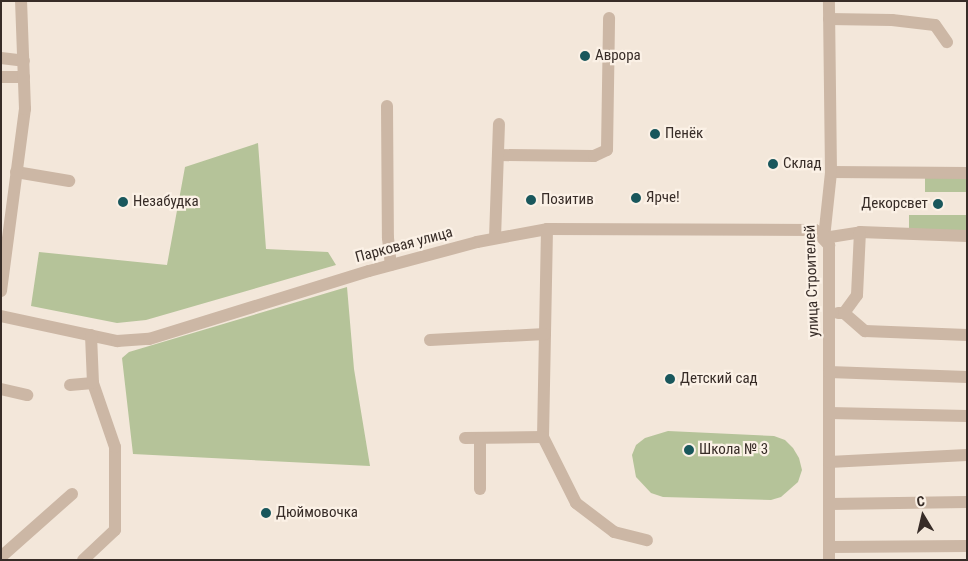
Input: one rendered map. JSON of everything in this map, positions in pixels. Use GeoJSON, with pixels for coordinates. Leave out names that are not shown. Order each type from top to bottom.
{"type":"FeatureCollection","features":[{"type":"Feature","properties":{"kind":"street"},"geometry":{"type":"LineString","coordinates":[[1,291],[25,109],[21,1]]}},
{"type":"Feature","properties":{"kind":"street","name":"улица Строителей"},"geometry":{"type":"LineString","coordinates":[[829,1],[831,172],[824,238],[829,245],[829,553]]}},
{"type":"Feature","properties":{"kind":"street"},"geometry":{"type":"LineString","coordinates":[[498,155],[594,156],[607,150],[609,18]]}},
{"type":"Feature","properties":{"kind":"street"},"geometry":{"type":"LineString","coordinates":[[830,19],[892,20],[935,25],[947,42]]}},
{"type":"Feature","properties":{"kind":"street"},"geometry":{"type":"LineString","coordinates":[[1,58],[24,61]]}},
{"type":"Feature","properties":{"kind":"street"},"geometry":{"type":"LineString","coordinates":[[1,77],[24,77]]}},
{"type":"Feature","properties":{"kind":"street"},"geometry":{"type":"LineString","coordinates":[[387,106],[388,238],[391,265]]}},
{"type":"Feature","properties":{"kind":"street"},"geometry":{"type":"LineString","coordinates":[[495,238],[498,124]]}},
{"type":"Feature","properties":{"kind":"street"},"geometry":{"type":"LineString","coordinates":[[16,172],[70,181]]}},
{"type":"Feature","properties":{"kind":"street"},"geometry":{"type":"LineString","coordinates":[[831,172],[967,173]]}},
{"type":"Feature","properties":{"kind":"street"},"geometry":{"type":"LineString","coordinates":[[547,228],[543,437],[576,503],[614,532],[647,540]]}},
{"type":"Feature","properties":{"kind":"street","name":"Парковая улица"},"geometry":{"type":"LineString","coordinates":[[1,316],[117,341],[148,339],[391,265],[495,238],[547,228],[814,230],[824,238]]}},
{"type":"Feature","properties":{"kind":"street"},"geometry":{"type":"LineString","coordinates":[[824,238],[860,232],[967,236]]}},
{"type":"Feature","properties":{"kind":"street"},"geometry":{"type":"LineString","coordinates":[[844,313],[857,295],[860,232]]}},
{"type":"Feature","properties":{"kind":"street"},"geometry":{"type":"LineString","coordinates":[[830,313],[844,313],[865,331],[967,335]]}},
{"type":"Feature","properties":{"kind":"street"},"geometry":{"type":"LineString","coordinates":[[430,340],[545,334]]}},
{"type":"Feature","properties":{"kind":"street"},"geometry":{"type":"LineString","coordinates":[[83,560],[115,530],[115,447],[93,383],[91,335]]}},
{"type":"Feature","properties":{"kind":"street"},"geometry":{"type":"LineString","coordinates":[[829,372],[967,377]]}},
{"type":"Feature","properties":{"kind":"street"},"geometry":{"type":"LineString","coordinates":[[70,385],[93,383]]}},
{"type":"Feature","properties":{"kind":"street"},"geometry":{"type":"LineString","coordinates":[[1,389],[27,395]]}},
{"type":"Feature","properties":{"kind":"street"},"geometry":{"type":"LineString","coordinates":[[829,413],[967,416]]}},
{"type":"Feature","properties":{"kind":"street"},"geometry":{"type":"LineString","coordinates":[[465,438],[543,437]]}},
{"type":"Feature","properties":{"kind":"street"},"geometry":{"type":"LineString","coordinates":[[480,438],[480,490]]}},
{"type":"Feature","properties":{"kind":"street"},"geometry":{"type":"LineString","coordinates":[[829,462],[967,455]]}},
{"type":"Feature","properties":{"kind":"street"},"geometry":{"type":"LineString","coordinates":[[1,557],[72,494]]}},
{"type":"Feature","properties":{"kind":"street"},"geometry":{"type":"LineString","coordinates":[[830,504],[967,502]]}},
{"type":"Feature","properties":{"kind":"street"},"geometry":{"type":"LineString","coordinates":[[829,553],[967,546]]}},
{"type":"Feature","properties":{"kind":"green space"},"geometry":{"type":"Polygon","coordinates":[[[258,143],[266,249],[328,252],[336,265],[146,320],[117,323],[31,306],[39,252],[167,265],[185,167],[258,143]]]}},
{"type":"Feature","properties":{"kind":"green space"},"geometry":{"type":"Polygon","coordinates":[[[925,173],[967,173],[967,192],[925,192],[925,173]]]}},
{"type":"Feature","properties":{"kind":"green space"},"geometry":{"type":"Polygon","coordinates":[[[909,215],[967,215],[967,234],[909,234],[909,215]]]}},
{"type":"Feature","properties":{"kind":"green space"},"geometry":{"type":"Polygon","coordinates":[[[347,287],[354,369],[370,466],[133,454],[122,358],[129,352],[347,287]]]}},
{"type":"Feature","properties":{"kind":"green space"},"geometry":{"type":"Polygon","coordinates":[[[668,431],[774,436],[785,440],[799,458],[802,470],[798,482],[781,497],[771,500],[663,497],[651,493],[636,477],[632,455],[636,445],[645,438],[668,431]]]}},
{"type":"Feature","properties":{"kind":"place","name":"Аврора"},"geometry":{"type":"Point","coordinates":[585,56]}},
{"type":"Feature","properties":{"kind":"place","name":"Пенёк"},"geometry":{"type":"Point","coordinates":[655,134]}},
{"type":"Feature","properties":{"kind":"place","name":"Склад"},"geometry":{"type":"Point","coordinates":[773,164]}},
{"type":"Feature","properties":{"kind":"place","name":"Ярче!"},"geometry":{"type":"Point","coordinates":[636,198]}},
{"type":"Feature","properties":{"kind":"place","name":"Позитив"},"geometry":{"type":"Point","coordinates":[531,200]}},
{"type":"Feature","properties":{"kind":"place","name":"Незабудка"},"geometry":{"type":"Point","coordinates":[123,202]}},
{"type":"Feature","properties":{"kind":"place","name":"Декорсвет"},"geometry":{"type":"Point","coordinates":[938,204]}},
{"type":"Feature","properties":{"kind":"place","name":"Детский сад"},"geometry":{"type":"Point","coordinates":[670,379]}},
{"type":"Feature","properties":{"kind":"place","name":"Школа № 3"},"geometry":{"type":"Point","coordinates":[689,450]}},
{"type":"Feature","properties":{"kind":"place","name":"Дюймовочка"},"geometry":{"type":"Point","coordinates":[266,513]}}]}
